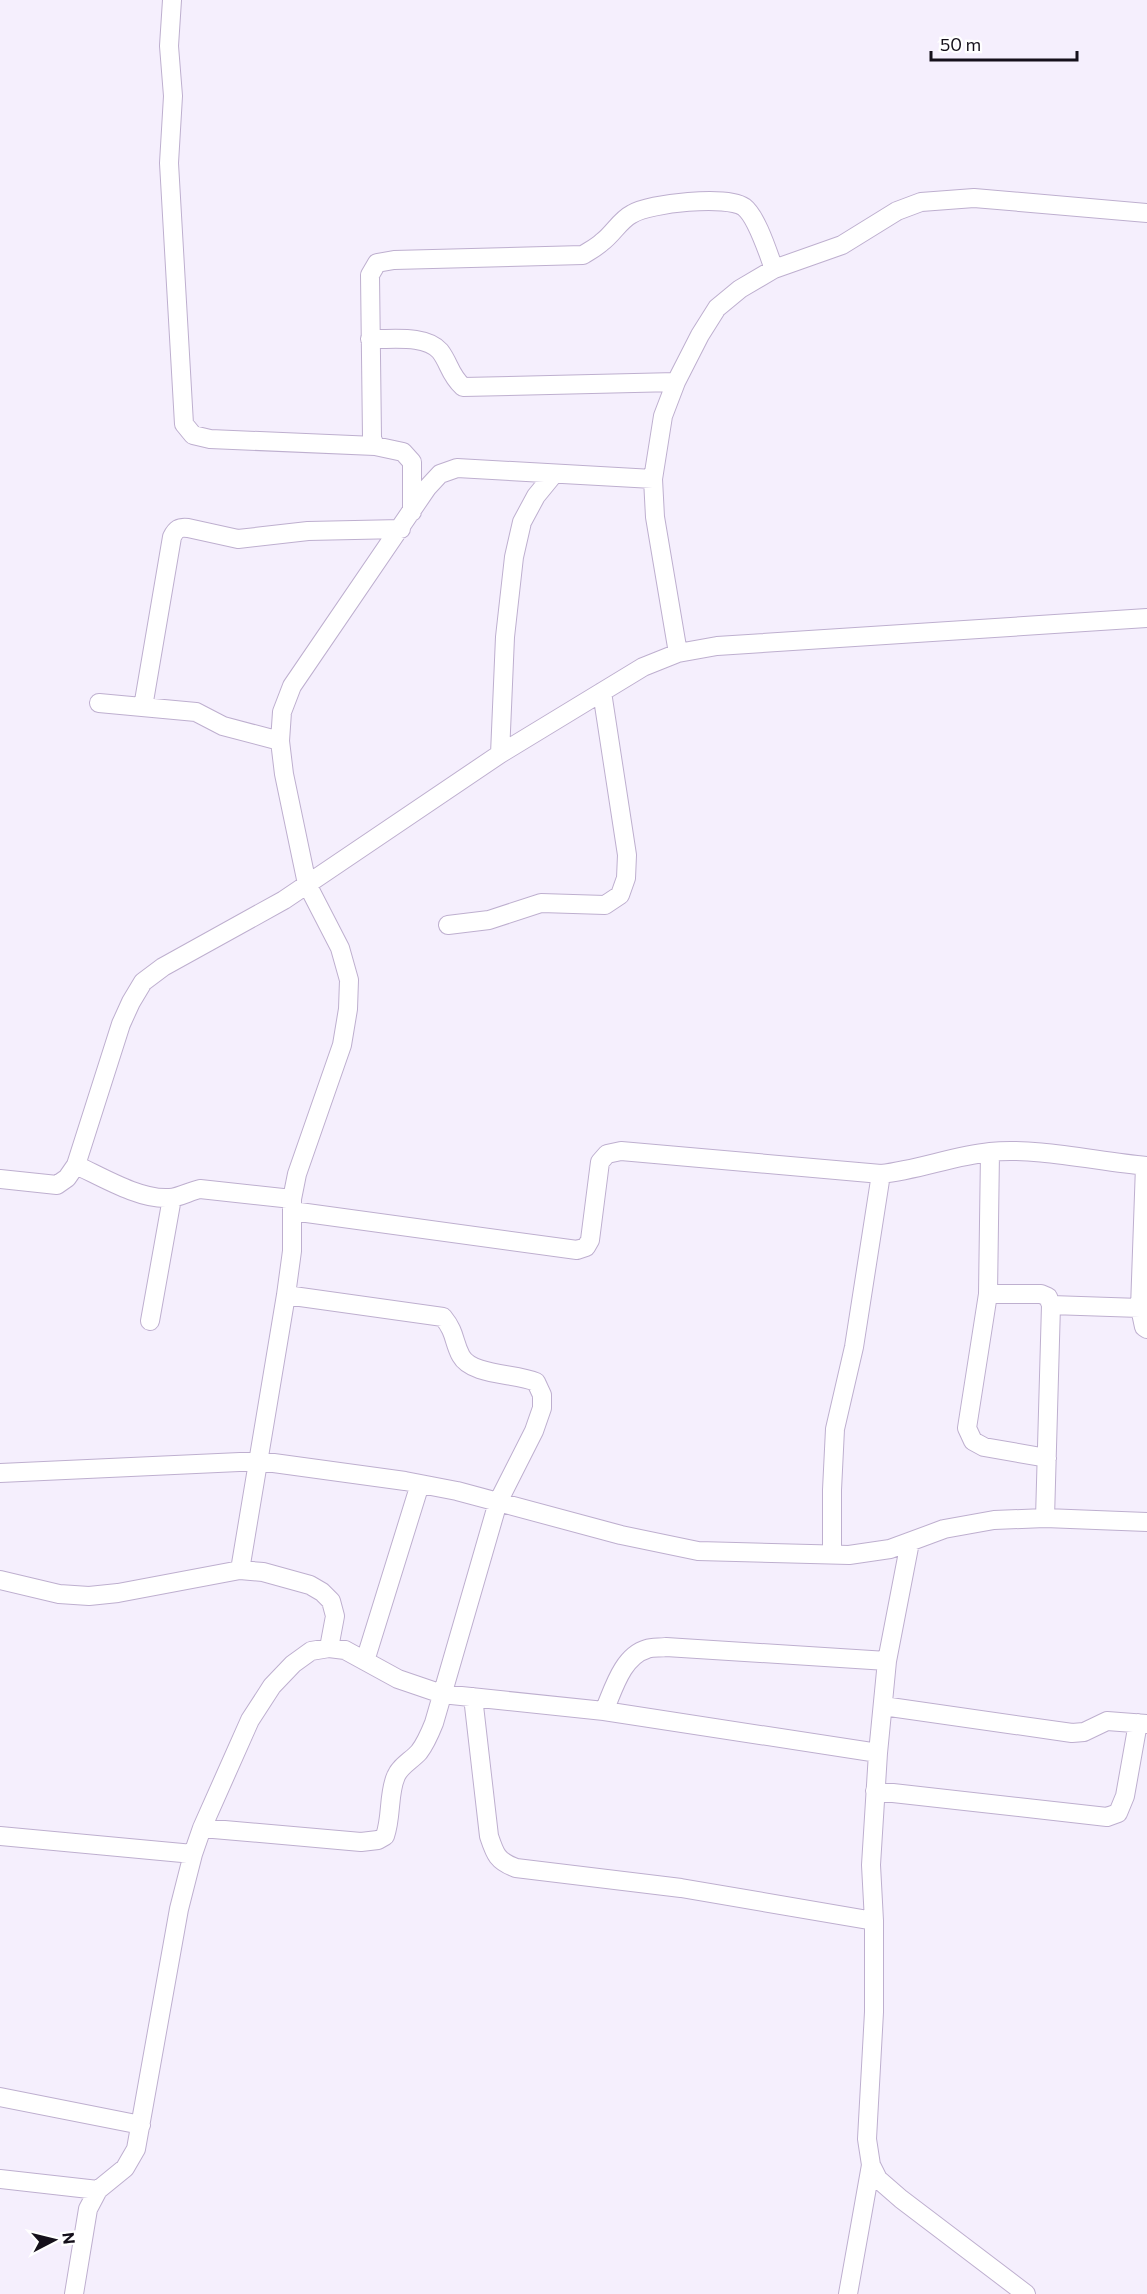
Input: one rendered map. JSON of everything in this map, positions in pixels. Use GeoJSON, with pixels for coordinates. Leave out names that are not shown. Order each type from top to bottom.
{"type":"FeatureCollection","features":[{"type":"Feature","properties":{"kind":"street"},"geometry":{"type":"LineString","coordinates":[[172,0],[169,46],[173,96],[169,164],[184,424],[193,435],[210,439],[375,446],[403,452],[412,462],[411,513]]}},
{"type":"Feature","properties":{"kind":"street"},"geometry":{"type":"LineString","coordinates":[[678,653],[655,517],[653,479],[663,416],[676,382],[717,308],[740,289],[774,269],[842,245],[897,211],[921,202],[974,198],[1147,213]]}},
{"type":"Feature","properties":{"kind":"street"},"geometry":{"type":"LineString","coordinates":[[375,446],[372,438],[370,276],[377,263],[394,260],[583,255],[602,243],[629,215],[640,209],[712,200],[728,201],[745,208],[754,221],[774,269]]}},
{"type":"Feature","properties":{"kind":"street"},"geometry":{"type":"LineString","coordinates":[[370,339],[428,342],[439,350],[449,370],[463,387],[676,382]]}},
{"type":"Feature","properties":{"kind":"street"},"geometry":{"type":"LineString","coordinates":[[240,1570],[286,1294],[292,1251],[292,1205],[297,1174],[342,1045],[349,999],[349,980],[340,948],[307,884],[280,741],[282,712],[292,686],[428,488],[440,474],[456,468],[653,479]]}},
{"type":"Feature","properties":{"kind":"street"},"geometry":{"type":"LineString","coordinates":[[500,754],[505,637],[514,556],[522,522],[536,496],[554,474]]}},
{"type":"Feature","properties":{"kind":"street"},"geometry":{"type":"LineString","coordinates":[[143,707],[172,537],[176,530],[188,528],[238,540],[308,531],[401,530]]}},
{"type":"Feature","properties":{"kind":"street"},"geometry":{"type":"LineString","coordinates":[[0,1179],[57,1185],[68,1178],[76,1165],[121,1024],[143,982],[164,967],[284,900],[500,754],[643,667],[678,653],[717,646],[1147,618]]}},
{"type":"Feature","properties":{"kind":"street"},"geometry":{"type":"LineString","coordinates":[[448,925],[489,920],[541,903],[605,905],[620,896],[626,878],[627,855],[602,692]]}},
{"type":"Feature","properties":{"kind":"street"},"geometry":{"type":"LineString","coordinates":[[99,703],[195,712],[224,726],[280,741]]}},
{"type":"Feature","properties":{"kind":"street"},"geometry":{"type":"LineString","coordinates":[[76,1165],[141,1194],[157,1198],[171,1198],[200,1189],[577,1250],[586,1247],[590,1240],[600,1162],[606,1154],[621,1151],[881,1174],[990,1152],[1040,1154],[1146,1166],[1140,1308],[1144,1327],[1147,1329]]}},
{"type":"Feature","properties":{"kind":"street"},"geometry":{"type":"LineString","coordinates":[[990,1152],[988,1294],[967,1428],[973,1441],[984,1447],[1047,1458]]}},
{"type":"Feature","properties":{"kind":"street"},"geometry":{"type":"LineString","coordinates":[[832,1554],[835,1429],[854,1347],[881,1174]]}},
{"type":"Feature","properties":{"kind":"street"},"geometry":{"type":"LineString","coordinates":[[150,1321],[171,1198]]}},
{"type":"Feature","properties":{"kind":"street"},"geometry":{"type":"LineString","coordinates":[[202,1828],[361,1842],[378,1840],[385,1836],[390,1821],[392,1786],[397,1772],[418,1753],[429,1738],[498,1502],[534,1431],[542,1408],[542,1395],[536,1382],[524,1377],[484,1371],[469,1366],[461,1356],[452,1328],[443,1317],[286,1294]]}},
{"type":"Feature","properties":{"kind":"street"},"geometry":{"type":"LineString","coordinates":[[988,1294],[1041,1294],[1048,1297],[1051,1305],[1045,1518]]}},
{"type":"Feature","properties":{"kind":"street"},"geometry":{"type":"LineString","coordinates":[[1051,1305],[1140,1308]]}},
{"type":"Feature","properties":{"kind":"street"},"geometry":{"type":"LineString","coordinates":[[0,1473],[259,1461],[420,1484],[498,1502],[621,1536],[698,1551],[872,1553],[910,1542],[944,1528],[967,1523],[1045,1518],[1147,1522]]}},
{"type":"Feature","properties":{"kind":"street"},"geometry":{"type":"LineString","coordinates":[[365,1661],[420,1484]]}},
{"type":"Feature","properties":{"kind":"street"},"geometry":{"type":"LineString","coordinates":[[910,1542],[887,1661],[875,1791],[871,1865],[874,1921],[874,2012],[867,2139],[871,2165],[878,2179],[901,2199],[1026,2294]]}},
{"type":"Feature","properties":{"kind":"street"},"geometry":{"type":"LineString","coordinates":[[0,1580],[59,1594],[89,1596],[118,1593],[240,1570],[263,1572],[310,1586],[322,1592],[331,1601],[335,1616],[329,1648]]}},
{"type":"Feature","properties":{"kind":"street"},"geometry":{"type":"LineString","coordinates":[[604,1711],[623,1670],[634,1657],[646,1649],[666,1647],[887,1661]]}},
{"type":"Feature","properties":{"kind":"street"},"geometry":{"type":"LineString","coordinates":[[74,2294],[88,2209],[98,2190],[124,2168],[136,2149],[179,1909],[202,1828],[250,1720],[272,1686],[293,1664],[311,1651],[329,1648],[345,1650],[398,1679],[442,1694],[604,1711],[878,1753]]}},
{"type":"Feature","properties":{"kind":"street"},"geometry":{"type":"LineString","coordinates":[[473,1697],[489,1836],[494,1852],[503,1863],[516,1868],[681,1888],[874,1921]]}},
{"type":"Feature","properties":{"kind":"street"},"geometry":{"type":"LineString","coordinates":[[875,1791],[1107,1817],[1118,1813],[1125,1796],[1143,1724],[1107,1721],[1084,1732],[1072,1732],[883,1706]]}},
{"type":"Feature","properties":{"kind":"street"},"geometry":{"type":"LineString","coordinates":[[0,1836],[193,1854]]}},
{"type":"Feature","properties":{"kind":"street"},"geometry":{"type":"LineString","coordinates":[[0,2097],[141,2125]]}},
{"type":"Feature","properties":{"kind":"street"},"geometry":{"type":"LineString","coordinates":[[848,2294],[871,2165]]}},
{"type":"Feature","properties":{"kind":"street"},"geometry":{"type":"LineString","coordinates":[[0,2179],[98,2190]]}}]}
